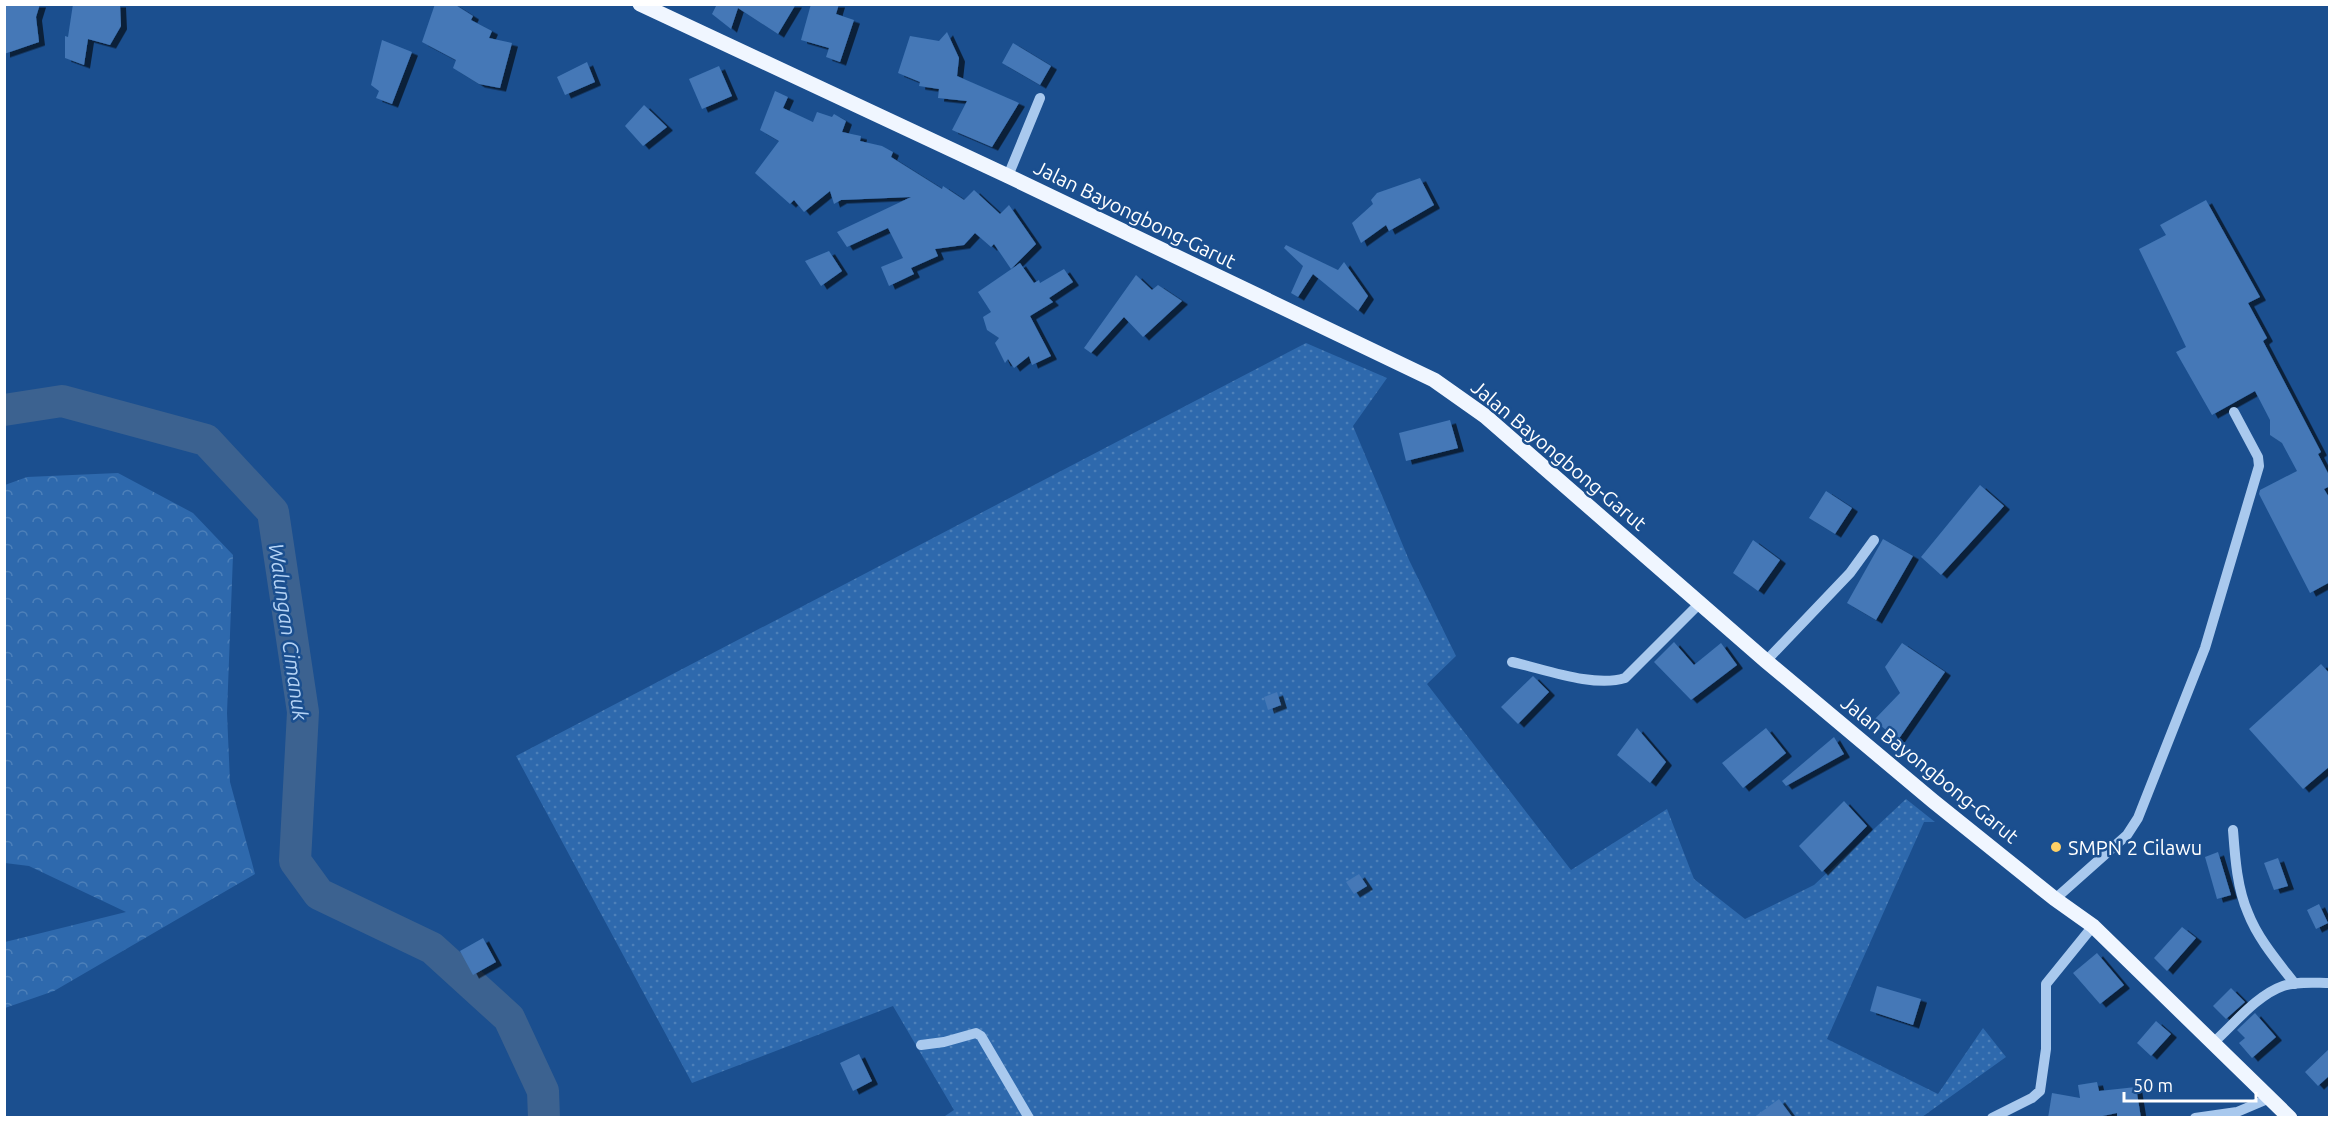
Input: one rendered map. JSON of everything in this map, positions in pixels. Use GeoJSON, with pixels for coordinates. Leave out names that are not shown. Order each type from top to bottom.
{"type":"FeatureCollection","features":[{"type":"Feature","properties":{"kind":"main road","name":"Jalan Bayongbong-Garut"},"geometry":{"type":"LineString","coordinates":[[640,4],[1008,176],[1434,380],[1485,416],[1766,661],[2055,899],[2093,926],[2290,1118]]}},
{"type":"Feature","properties":{"kind":"street"},"geometry":{"type":"LineString","coordinates":[[1008,176],[1040,98]]}},
{"type":"Feature","properties":{"kind":"street"},"geometry":{"type":"LineString","coordinates":[[2055,899],[2127,835],[2138,818],[2201,658],[2259,466],[2258,457],[2234,412]]}},
{"type":"Feature","properties":{"kind":"street"},"geometry":{"type":"LineString","coordinates":[[1766,661],[1850,573],[1874,540]]}},
{"type":"Feature","properties":{"kind":"street"},"geometry":{"type":"LineString","coordinates":[[1512,662],[1594,680],[1614,681],[1625,678],[1700,603]]}},
{"type":"Feature","properties":{"kind":"street"},"geometry":{"type":"LineString","coordinates":[[2233,830],[2235,861],[2247,913],[2265,944],[2295,984]]}},
{"type":"Feature","properties":{"kind":"street"},"geometry":{"type":"LineString","coordinates":[[1992,1118],[2040,1091],[2046,1048],[2046,984],[2093,926]]}},
{"type":"Feature","properties":{"kind":"street"},"geometry":{"type":"LineString","coordinates":[[2214,1042],[2263,998],[2283,986],[2330,983]]}},
{"type":"Feature","properties":{"kind":"street"},"geometry":{"type":"LineString","coordinates":[[921,1045],[944,1042],[976,1033],[981,1036],[1029,1118]]}},
{"type":"Feature","properties":{"kind":"street"},"geometry":{"type":"LineString","coordinates":[[2195,1118],[2237,1112],[2270,1098]]}},
{"type":"Feature","properties":{"kind":"green space"},"geometry":{"type":"Polygon","coordinates":[[[1306,343],[1387,378],[1353,426],[1409,560],[1456,656],[1427,684],[1571,870],[1667,809],[1694,879],[1745,919],[1814,885],[1906,799],[1935,822],[1924,822],[1827,1039],[1938,1094],[1983,1028],[2006,1057],[1922,1117],[942,1118],[954,1110],[893,1006],[692,1083],[516,756],[1306,343]]]}},
{"type":"Feature","properties":{"kind":"green space"},"geometry":{"type":"Polygon","coordinates":[[[118,473],[193,513],[233,555],[227,713],[230,782],[255,874],[54,991],[5,1008],[5,942],[126,912],[29,866],[5,863],[5,485],[27,477],[118,473]]]}},
{"type":"Feature","properties":{"kind":"building"},"geometry":{"type":"Polygon","coordinates":[[[4,4],[40,4],[36,17],[39,42],[4,54],[4,4]]]}},
{"type":"Feature","properties":{"kind":"building"},"geometry":{"type":"Polygon","coordinates":[[[73,4],[120,4],[121,26],[110,45],[88,39],[84,65],[65,58],[65,36],[68,37],[73,4]]]}},
{"type":"Feature","properties":{"kind":"building"},"geometry":{"type":"Polygon","coordinates":[[[435,4],[454,4],[473,16],[471,20],[492,31],[489,38],[512,43],[500,88],[479,84],[453,68],[456,60],[422,42],[435,4]]]}},
{"type":"Feature","properties":{"kind":"building"},"geometry":{"type":"Polygon","coordinates":[[[717,4],[796,4],[778,34],[738,8],[731,29],[712,14],[717,4]]]}},
{"type":"Feature","properties":{"kind":"building"},"geometry":{"type":"Polygon","coordinates":[[[811,4],[839,4],[836,14],[854,20],[840,62],[826,57],[829,48],[801,40],[811,4]]]}},
{"type":"Feature","properties":{"kind":"building"},"geometry":{"type":"Polygon","coordinates":[[[947,32],[959,58],[957,76],[1019,103],[992,147],[952,130],[967,101],[938,98],[939,89],[919,86],[920,82],[898,73],[910,36],[939,41],[947,32]]]}},
{"type":"Feature","properties":{"kind":"building"},"geometry":{"type":"Polygon","coordinates":[[[382,40],[412,52],[392,104],[376,98],[379,91],[371,85],[382,40]]]}},
{"type":"Feature","properties":{"kind":"building"},"geometry":{"type":"Polygon","coordinates":[[[1013,43],[1051,66],[1040,85],[1002,63],[1013,43]]]}},
{"type":"Feature","properties":{"kind":"building"},"geometry":{"type":"Polygon","coordinates":[[[587,62],[595,82],[565,95],[557,77],[587,62]]]}},
{"type":"Feature","properties":{"kind":"building"},"geometry":{"type":"Polygon","coordinates":[[[719,66],[732,96],[702,109],[689,79],[719,66]]]}},
{"type":"Feature","properties":{"kind":"building"},"geometry":{"type":"Polygon","coordinates":[[[775,91],[788,97],[783,108],[813,122],[817,112],[832,117],[834,114],[846,121],[842,132],[861,136],[860,141],[882,146],[893,152],[891,157],[964,200],[974,190],[1000,214],[1009,205],[1036,244],[1011,269],[994,244],[991,247],[975,233],[964,245],[935,249],[938,256],[911,268],[914,274],[889,286],[881,267],[903,258],[888,228],[847,247],[837,232],[911,197],[841,200],[834,204],[830,191],[804,212],[794,200],[790,204],[755,173],[779,141],[760,130],[775,91]]]}},
{"type":"Feature","properties":{"kind":"building"},"geometry":{"type":"Polygon","coordinates":[[[644,105],[667,127],[643,146],[625,126],[644,105]]]}},
{"type":"Feature","properties":{"kind":"building"},"geometry":{"type":"Polygon","coordinates":[[[1420,178],[1434,205],[1389,231],[1386,225],[1361,243],[1352,223],[1373,204],[1371,200],[1377,193],[1420,178]]]}},
{"type":"Feature","properties":{"kind":"building"},"geometry":{"type":"Polygon","coordinates":[[[2206,200],[2260,297],[2248,303],[2267,338],[2263,341],[2321,452],[2318,454],[2330,477],[2330,486],[2324,489],[2330,499],[2330,582],[2310,593],[2259,494],[2260,490],[2297,471],[2282,443],[2270,435],[2270,420],[2255,391],[2212,415],[2176,352],[2186,347],[2139,249],[2166,235],[2160,225],[2206,200]]]}},
{"type":"Feature","properties":{"kind":"building"},"geometry":{"type":"Polygon","coordinates":[[[1286,245],[1338,270],[1344,262],[1368,296],[1358,311],[1313,274],[1298,297],[1291,293],[1303,266],[1284,248],[1286,245]]]}},
{"type":"Feature","properties":{"kind":"building"},"geometry":{"type":"Polygon","coordinates":[[[829,251],[842,271],[821,286],[805,261],[829,251]]]}},
{"type":"Feature","properties":{"kind":"building"},"geometry":{"type":"Polygon","coordinates":[[[1020,263],[1034,283],[1039,280],[1040,283],[1064,269],[1073,282],[1049,298],[1053,302],[1030,316],[1051,356],[1032,365],[1029,356],[1014,368],[1008,359],[1005,363],[995,343],[999,338],[987,330],[983,317],[991,312],[978,292],[1020,263]]]}},
{"type":"Feature","properties":{"kind":"building"},"geometry":{"type":"Polygon","coordinates":[[[1136,275],[1152,290],[1158,285],[1182,301],[1143,337],[1124,317],[1091,353],[1084,348],[1136,275]]]}},
{"type":"Feature","properties":{"kind":"building"},"geometry":{"type":"Polygon","coordinates":[[[1450,420],[1458,448],[1406,461],[1399,433],[1450,420]]]}},
{"type":"Feature","properties":{"kind":"building"},"geometry":{"type":"Polygon","coordinates":[[[1980,485],[2004,506],[1941,575],[1921,557],[1980,485]]]}},
{"type":"Feature","properties":{"kind":"building"},"geometry":{"type":"Polygon","coordinates":[[[1826,491],[1852,508],[1835,534],[1809,518],[1826,491]]]}},
{"type":"Feature","properties":{"kind":"building"},"geometry":{"type":"Polygon","coordinates":[[[1883,539],[1913,556],[1876,620],[1847,603],[1883,539]]]}},
{"type":"Feature","properties":{"kind":"building"},"geometry":{"type":"Polygon","coordinates":[[[1753,540],[1780,560],[1758,591],[1733,573],[1753,540]]]}},
{"type":"Feature","properties":{"kind":"building"},"geometry":{"type":"Polygon","coordinates":[[[1674,642],[1694,665],[1721,643],[1737,665],[1691,700],[1654,662],[1674,642]]]}},
{"type":"Feature","properties":{"kind":"building"},"geometry":{"type":"Polygon","coordinates":[[[1902,643],[1945,672],[1898,740],[1874,720],[1900,693],[1885,667],[1902,643]]]}},
{"type":"Feature","properties":{"kind":"building"},"geometry":{"type":"Polygon","coordinates":[[[2321,664],[2330,674],[2330,766],[2303,789],[2249,729],[2321,664]]]}},
{"type":"Feature","properties":{"kind":"building"},"geometry":{"type":"Polygon","coordinates":[[[1533,676],[1549,692],[1518,724],[1501,707],[1533,676]]]}},
{"type":"Feature","properties":{"kind":"building"},"geometry":{"type":"Polygon","coordinates":[[[1277,692],[1281,705],[1268,710],[1264,697],[1277,692]]]}},
{"type":"Feature","properties":{"kind":"building"},"geometry":{"type":"Polygon","coordinates":[[[1637,728],[1666,762],[1650,783],[1617,755],[1637,728]]]}},
{"type":"Feature","properties":{"kind":"building"},"geometry":{"type":"Polygon","coordinates":[[[1766,728],[1786,753],[1743,788],[1722,763],[1766,728]]]}},
{"type":"Feature","properties":{"kind":"building"},"geometry":{"type":"Polygon","coordinates":[[[1834,737],[1844,754],[1786,786],[1782,781],[1834,737]]]}},
{"type":"Feature","properties":{"kind":"building"},"geometry":{"type":"Polygon","coordinates":[[[1844,801],[1867,826],[1822,872],[1799,846],[1844,801]]]}},
{"type":"Feature","properties":{"kind":"building"},"geometry":{"type":"Polygon","coordinates":[[[2218,852],[2231,895],[2217,899],[2205,857],[2218,852]]]}},
{"type":"Feature","properties":{"kind":"building"},"geometry":{"type":"Polygon","coordinates":[[[2278,858],[2288,886],[2274,890],[2264,863],[2278,858]]]}},
{"type":"Feature","properties":{"kind":"building"},"geometry":{"type":"Polygon","coordinates":[[[1359,874],[1367,886],[1354,894],[1346,882],[1359,874]]]}},
{"type":"Feature","properties":{"kind":"building"},"geometry":{"type":"Polygon","coordinates":[[[2319,904],[2328,923],[2316,929],[2307,910],[2319,904]]]}},
{"type":"Feature","properties":{"kind":"building"},"geometry":{"type":"Polygon","coordinates":[[[2182,927],[2196,938],[2167,971],[2154,958],[2182,927]]]}},
{"type":"Feature","properties":{"kind":"building"},"geometry":{"type":"Polygon","coordinates":[[[483,938],[496,962],[473,975],[460,951],[483,938]]]}},
{"type":"Feature","properties":{"kind":"building"},"geometry":{"type":"Polygon","coordinates":[[[2097,953],[2124,985],[2100,1004],[2073,973],[2097,953]]]}},
{"type":"Feature","properties":{"kind":"building"},"geometry":{"type":"Polygon","coordinates":[[[1877,986],[1921,999],[1913,1025],[1870,1011],[1877,986]]]}},
{"type":"Feature","properties":{"kind":"building"},"geometry":{"type":"Polygon","coordinates":[[[2231,988],[2245,1002],[2226,1019],[2213,1006],[2231,988]]]}},
{"type":"Feature","properties":{"kind":"building"},"geometry":{"type":"Polygon","coordinates":[[[2255,1013],[2276,1037],[2252,1058],[2239,1043],[2245,1038],[2237,1030],[2255,1013]]]}},
{"type":"Feature","properties":{"kind":"building"},"geometry":{"type":"Polygon","coordinates":[[[2156,1021],[2171,1034],[2151,1056],[2137,1043],[2156,1021]]]}},
{"type":"Feature","properties":{"kind":"building"},"geometry":{"type":"Polygon","coordinates":[[[2330,1048],[2330,1075],[2318,1086],[2305,1072],[2330,1048]]]}},
{"type":"Feature","properties":{"kind":"building"},"geometry":{"type":"Polygon","coordinates":[[[859,1054],[872,1081],[853,1091],[840,1063],[859,1054]]]}},
{"type":"Feature","properties":{"kind":"building"},"geometry":{"type":"Polygon","coordinates":[[[2097,1082],[2099,1091],[2136,1087],[2141,1118],[2117,1118],[2117,1113],[2093,1118],[2048,1118],[2052,1093],[2080,1098],[2078,1085],[2097,1082]]]}},
{"type":"Feature","properties":{"kind":"building"},"geometry":{"type":"Polygon","coordinates":[[[1779,1099],[1793,1118],[1753,1118],[1779,1099]]]}},
{"type":"Feature","properties":{"kind":"waterway","name":"Walungan Cimanuk"},"geometry":{"type":"LineString","coordinates":[[4,410],[62,401],[206,440],[273,512],[303,712],[295,861],[319,894],[432,948],[509,1018],[543,1091],[544,1118]]}},
{"type":"Feature","properties":{"kind":"place","name":"SMPN 2 Cilawu"},"geometry":{"type":"Point","coordinates":[2056,847]}}]}
